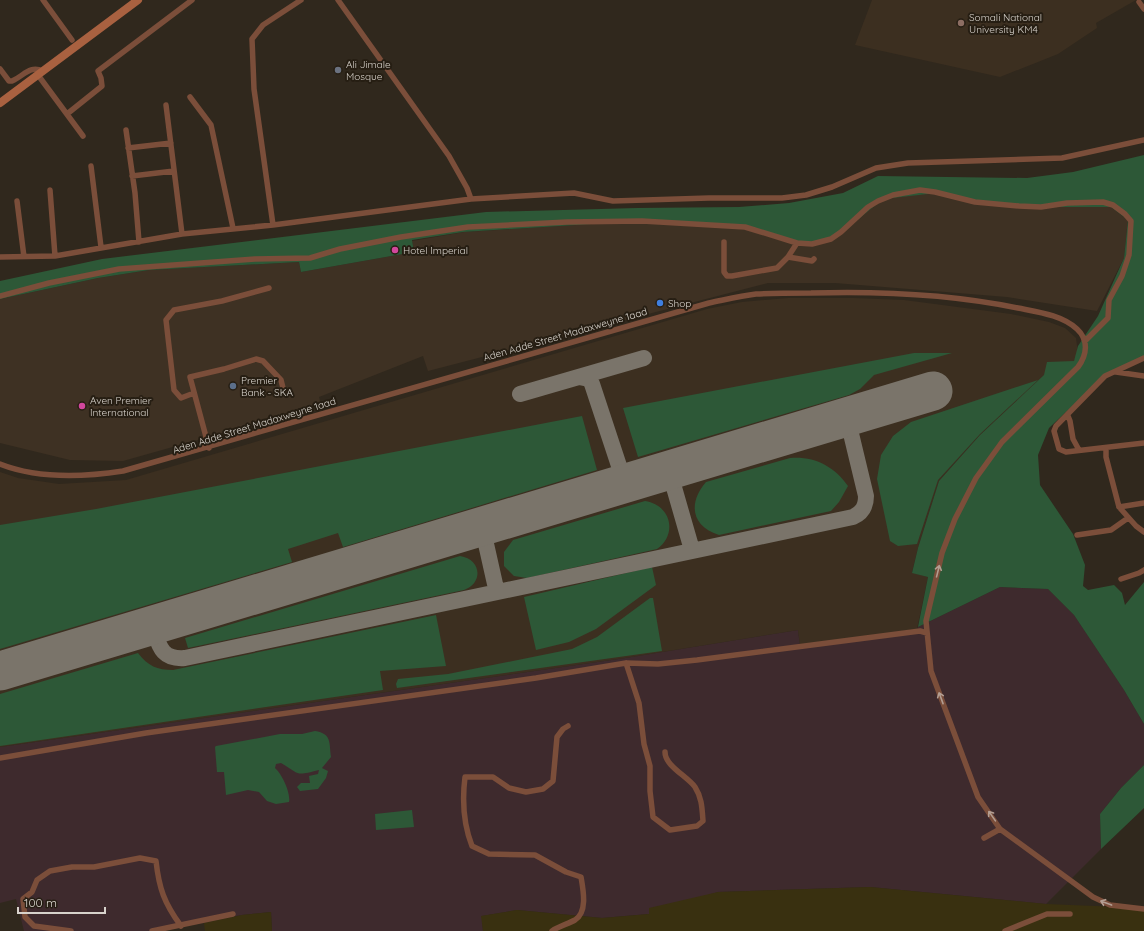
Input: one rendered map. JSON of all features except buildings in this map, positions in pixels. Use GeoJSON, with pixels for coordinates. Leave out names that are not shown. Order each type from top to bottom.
{"type":"FeatureCollection","features":[{"type":"Feature","properties":{"kind":"main road"},"geometry":{"type":"LineString","coordinates":[[0,103],[138,0]]}},
{"type":"Feature","properties":{"kind":"street"},"geometry":{"type":"LineString","coordinates":[[44,0],[72,40]]}},
{"type":"Feature","properties":{"kind":"street"},"geometry":{"type":"LineString","coordinates":[[67,114],[102,86],[98,71],[192,0]]}},
{"type":"Feature","properties":{"kind":"street"},"geometry":{"type":"LineString","coordinates":[[273,225],[254,89],[252,39],[263,26],[301,0]]}},
{"type":"Feature","properties":{"kind":"street"},"geometry":{"type":"LineString","coordinates":[[338,0],[449,156],[467,188],[471,199]]}},
{"type":"Feature","properties":{"kind":"street"},"geometry":{"type":"LineString","coordinates":[[1140,2],[1144,9]]}},
{"type":"Feature","properties":{"kind":"street"},"geometry":{"type":"LineString","coordinates":[[0,69],[9,81],[12,82],[27,70],[38,69],[83,136]]}},
{"type":"Feature","properties":{"kind":"street"},"geometry":{"type":"LineString","coordinates":[[190,97],[211,125],[232,228]]}},
{"type":"Feature","properties":{"kind":"street"},"geometry":{"type":"LineString","coordinates":[[166,105],[182,234]]}},
{"type":"Feature","properties":{"kind":"street"},"geometry":{"type":"LineString","coordinates":[[126,130],[138,242]]}},
{"type":"Feature","properties":{"kind":"street"},"geometry":{"type":"LineString","coordinates":[[0,257],[55,256],[101,246],[138,242],[182,234],[273,225],[471,199],[574,193],[613,202],[709,198],[782,198],[806,195],[832,187],[876,168],[908,163],[1062,158],[1144,140]]}},
{"type":"Feature","properties":{"kind":"street"},"geometry":{"type":"LineString","coordinates":[[128,148],[170,143]]}},
{"type":"Feature","properties":{"kind":"street"},"geometry":{"type":"LineString","coordinates":[[91,166],[101,246]]}},
{"type":"Feature","properties":{"kind":"street"},"geometry":{"type":"LineString","coordinates":[[132,176],[174,171]]}},
{"type":"Feature","properties":{"kind":"street"},"geometry":{"type":"LineString","coordinates":[[50,190],[55,256]]}},
{"type":"Feature","properties":{"kind":"street"},"geometry":{"type":"LineString","coordinates":[[0,296],[49,283],[119,269],[255,259],[310,258],[340,249],[401,237],[468,227],[567,222],[642,221],[745,227],[797,243],[812,244],[831,239],[841,232],[868,207],[878,201],[906,192],[920,190],[935,192],[960,199],[1019,206],[1041,207],[1094,202],[1112,204],[1125,214],[1131,221],[1129,255],[1122,276],[1109,300],[1108,318],[1085,341],[1085,355],[1078,367],[1002,442],[976,478],[955,519],[942,552],[926,621],[931,671],[952,731],[978,797],[1000,829],[1093,897],[1110,905],[1143,909]]}},
{"type":"Feature","properties":{"kind":"street"},"geometry":{"type":"LineString","coordinates":[[18,201],[24,257]]}},
{"type":"Feature","properties":{"kind":"street"},"geometry":{"type":"LineString","coordinates":[[724,242],[724,272],[727,276],[777,268],[788,257],[797,243]]}},
{"type":"Feature","properties":{"kind":"street"},"geometry":{"type":"LineString","coordinates":[[788,257],[806,262],[814,259]]}},
{"type":"Feature","properties":{"kind":"street"},"geometry":{"type":"LineString","coordinates":[[194,393],[181,398],[174,390],[166,320],[174,310],[222,301],[269,288]]}},
{"type":"Feature","properties":{"kind":"street","name":"Aden Adde Street Madaxweyne 1aad"},"geometry":{"type":"LineString","coordinates":[[0,464],[32,473],[101,474],[138,468],[558,345],[709,303],[756,294],[854,292],[954,298],[1008,306],[1054,316],[1066,321],[1078,329],[1085,341]]}},
{"type":"Feature","properties":{"kind":"street"},"geometry":{"type":"LineString","coordinates":[[209,448],[190,377],[224,369],[254,358],[263,361],[276,374],[281,380],[284,392]]}},
{"type":"Feature","properties":{"kind":"street"},"geometry":{"type":"LineString","coordinates":[[1144,358],[1105,376],[1068,416],[1056,426],[1054,431],[1059,449],[1062,451],[1106,449],[1144,443]]}},
{"type":"Feature","properties":{"kind":"street"},"geometry":{"type":"LineString","coordinates":[[1116,372],[1144,376]]}},
{"type":"Feature","properties":{"kind":"street"},"geometry":{"type":"LineString","coordinates":[[1068,416],[1073,439],[1079,450]]}},
{"type":"Feature","properties":{"kind":"street"},"geometry":{"type":"LineString","coordinates":[[1106,449],[1106,457],[1119,507],[1128,518],[1144,532]]}},
{"type":"Feature","properties":{"kind":"street"},"geometry":{"type":"LineString","coordinates":[[1119,507],[1144,503]]}},
{"type":"Feature","properties":{"kind":"street"},"geometry":{"type":"LineString","coordinates":[[1077,535],[1111,530],[1128,518]]}},
{"type":"Feature","properties":{"kind":"street"},"geometry":{"type":"LineString","coordinates":[[1121,578],[1144,570]]}},
{"type":"Feature","properties":{"kind":"street"},"geometry":{"type":"LineString","coordinates":[[0,758],[154,732],[536,678],[626,663],[658,664],[920,631],[927,634]]}},
{"type":"Feature","properties":{"kind":"street"},"geometry":{"type":"LineString","coordinates":[[626,663],[639,703],[644,744],[650,766],[650,791],[653,816],[670,830],[697,826],[703,821],[702,803],[695,788],[682,773],[669,763],[665,752]]}},
{"type":"Feature","properties":{"kind":"street"},"geometry":{"type":"LineString","coordinates":[[552,931],[577,919],[582,912],[583,904],[581,877],[566,872],[535,855],[489,854],[472,846],[466,830],[462,800],[465,777],[493,777],[509,788],[526,792],[543,789],[553,781],[557,737],[563,729],[568,726]]}},
{"type":"Feature","properties":{"kind":"street"},"geometry":{"type":"LineString","coordinates":[[984,838],[1000,829]]}},
{"type":"Feature","properties":{"kind":"street"},"geometry":{"type":"LineString","coordinates":[[71,931],[34,926],[25,917],[23,899],[32,892],[36,880],[50,871],[72,867],[94,867],[140,858],[156,861],[162,890],[168,908],[181,926]]}},
{"type":"Feature","properties":{"kind":"street"},"geometry":{"type":"LineString","coordinates":[[152,931],[233,914]]}},
{"type":"Feature","properties":{"kind":"street"},"geometry":{"type":"LineString","coordinates":[[1005,931],[1047,914],[1070,914]]}},
{"type":"Feature","properties":{"kind":"shaded area","name":"Somali National University KM4"},"geometry":{"type":"Polygon","coordinates":[[[872,0],[1136,0],[1096,23],[1097,28],[1058,54],[1000,77],[855,45],[872,0]]]}},
{"type":"Feature","properties":{"kind":"shaded area"},"geometry":{"type":"Polygon","coordinates":[[[937,193],[1069,206],[1111,207],[1128,220],[1124,258],[1097,311],[1007,297],[835,283],[768,283],[428,371],[423,356],[319,397],[321,405],[123,461],[70,460],[0,443],[0,299],[98,278],[149,270],[299,262],[301,272],[414,252],[412,241],[464,232],[624,222],[937,193]]]}},
{"type":"Feature","properties":{"kind":"shaded area"},"geometry":{"type":"Polygon","coordinates":[[[788,298],[904,300],[1011,314],[1049,322],[1065,328],[1076,338],[1078,354],[1074,361],[1045,375],[980,435],[939,481],[912,572],[928,577],[917,629],[800,645],[798,630],[625,658],[0,747],[0,472],[18,478],[59,484],[126,480],[707,309],[742,302],[788,298]]]}},
{"type":"Feature","properties":{"kind":"shaded area"},"geometry":{"type":"Polygon","coordinates":[[[1000,587],[1048,589],[1074,615],[1124,690],[1144,724],[1144,765],[1121,788],[1100,814],[1101,849],[1046,904],[870,887],[718,892],[649,914],[602,918],[517,910],[482,916],[483,931],[272,931],[271,912],[242,915],[152,931],[24,931],[16,899],[0,903],[0,747],[625,658],[798,630],[800,645],[917,629],[918,627],[1000,587]]]}},
{"type":"Feature","properties":{"kind":"green space"},"geometry":{"type":"Polygon","coordinates":[[[1144,155],[1144,356],[1102,378],[1049,428],[1038,455],[1040,485],[1073,534],[1085,565],[1083,586],[1088,590],[1114,585],[1122,593],[1125,605],[1144,582],[1144,724],[1124,690],[1074,615],[1048,589],[1000,587],[918,627],[928,577],[912,573],[918,548],[939,481],[980,435],[1044,375],[1047,362],[1074,361],[1078,346],[1098,316],[1124,258],[1128,220],[1111,207],[1009,207],[937,193],[883,199],[835,238],[798,244],[746,228],[624,222],[463,232],[412,240],[414,252],[301,272],[299,262],[149,270],[98,278],[0,299],[0,281],[102,259],[486,212],[739,207],[789,203],[843,193],[878,176],[1027,178],[1073,172],[1144,155]]]}},
{"type":"Feature","properties":{"kind":"green space"},"geometry":{"type":"Polygon","coordinates":[[[914,353],[952,353],[874,375],[860,389],[849,395],[638,457],[623,408],[914,353]]]}},
{"type":"Feature","properties":{"kind":"green space"},"geometry":{"type":"Polygon","coordinates":[[[1038,380],[980,434],[938,480],[917,544],[898,546],[890,541],[877,479],[881,455],[893,436],[911,422],[1038,380]]]}},
{"type":"Feature","properties":{"kind":"green space"},"geometry":{"type":"Polygon","coordinates":[[[582,416],[597,470],[343,547],[338,533],[288,549],[292,562],[0,649],[0,525],[96,509],[582,416]]]}},
{"type":"Feature","properties":{"kind":"green space"},"geometry":{"type":"Polygon","coordinates":[[[790,458],[807,459],[823,464],[836,473],[848,486],[839,502],[831,511],[719,535],[703,526],[698,520],[695,513],[696,498],[706,482],[790,458]]]}},
{"type":"Feature","properties":{"kind":"green space"},"geometry":{"type":"Polygon","coordinates":[[[645,501],[661,508],[669,521],[668,536],[664,543],[657,549],[527,578],[514,576],[504,566],[504,552],[513,540],[645,501]]]}},
{"type":"Feature","properties":{"kind":"green space"},"geometry":{"type":"Polygon","coordinates":[[[460,556],[467,558],[472,562],[476,566],[477,572],[475,582],[464,590],[188,648],[185,638],[460,556]]]}},
{"type":"Feature","properties":{"kind":"green space"},"geometry":{"type":"Polygon","coordinates":[[[652,567],[656,585],[596,629],[569,642],[536,650],[524,597],[652,567]]]}},
{"type":"Feature","properties":{"kind":"green space"},"geometry":{"type":"Polygon","coordinates":[[[650,598],[653,598],[662,651],[397,688],[396,684],[398,679],[448,674],[572,649],[597,637],[650,598]]]}},
{"type":"Feature","properties":{"kind":"green space"},"geometry":{"type":"Polygon","coordinates":[[[436,615],[446,666],[380,671],[383,690],[0,746],[0,694],[138,653],[145,661],[153,666],[173,670],[436,615]]]}},
{"type":"Feature","properties":{"kind":"green space"},"geometry":{"type":"Polygon","coordinates":[[[315,731],[324,734],[329,740],[331,757],[322,768],[328,771],[326,778],[318,789],[300,791],[297,787],[301,783],[310,783],[309,776],[318,774],[319,770],[302,774],[295,772],[281,763],[276,764],[275,768],[285,784],[289,794],[289,802],[276,804],[267,801],[259,792],[248,790],[226,795],[224,772],[217,772],[216,746],[280,734],[302,734],[315,731]]]}},
{"type":"Feature","properties":{"kind":"green space"},"geometry":{"type":"Polygon","coordinates":[[[1144,765],[1144,808],[1101,849],[1100,814],[1121,788],[1144,765]]]}},
{"type":"Feature","properties":{"kind":"green space"},"geometry":{"type":"Polygon","coordinates":[[[412,810],[414,827],[376,830],[375,814],[412,810]]]}},
{"type":"Feature","properties":{"kind":"sand"},"geometry":{"type":"Polygon","coordinates":[[[870,887],[1046,904],[1144,908],[1144,931],[483,931],[481,916],[517,910],[602,918],[649,914],[649,908],[718,892],[870,887]]]}},
{"type":"Feature","properties":{"kind":"sand"},"geometry":{"type":"Polygon","coordinates":[[[271,912],[272,931],[205,931],[204,923],[242,915],[271,912]]]}},
{"type":"Feature","properties":{"kind":"taxiway"},"geometry":{"type":"LineString","coordinates":[[520,394],[644,358]]}},
{"type":"Feature","properties":{"kind":"taxiway"},"geometry":{"type":"LineString","coordinates":[[579,377],[589,379],[592,384],[625,484]]}},
{"type":"Feature","properties":{"kind":"taxiway"},"geometry":{"type":"LineString","coordinates":[[152,625],[159,644],[165,653],[177,658],[185,658],[853,517],[859,514],[863,509],[866,496],[847,417]]}},
{"type":"Feature","properties":{"kind":"taxiway"},"geometry":{"type":"LineString","coordinates":[[669,470],[692,550]]}},
{"type":"Feature","properties":{"kind":"taxiway"},"geometry":{"type":"LineString","coordinates":[[482,526],[495,584]]}},
{"type":"Feature","properties":{"kind":"runway"},"geometry":{"type":"LineString","coordinates":[[0,671],[933,391]]}},
{"type":"Feature","properties":{"kind":"place","name":"Somali National University KM4"},"geometry":{"type":"Point","coordinates":[961,23]}},
{"type":"Feature","properties":{"kind":"place","name":"Ali Jimale Mosque"},"geometry":{"type":"Point","coordinates":[338,70]}},
{"type":"Feature","properties":{"kind":"place","name":"Hotel Imperial"},"geometry":{"type":"Point","coordinates":[395,250]}},
{"type":"Feature","properties":{"kind":"place","name":"Shop"},"geometry":{"type":"Point","coordinates":[660,303]}},
{"type":"Feature","properties":{"kind":"place","name":"Premier Bank - SKA"},"geometry":{"type":"Point","coordinates":[233,386]}},
{"type":"Feature","properties":{"kind":"place","name":"Aven Premier International"},"geometry":{"type":"Point","coordinates":[82,406]}}]}
